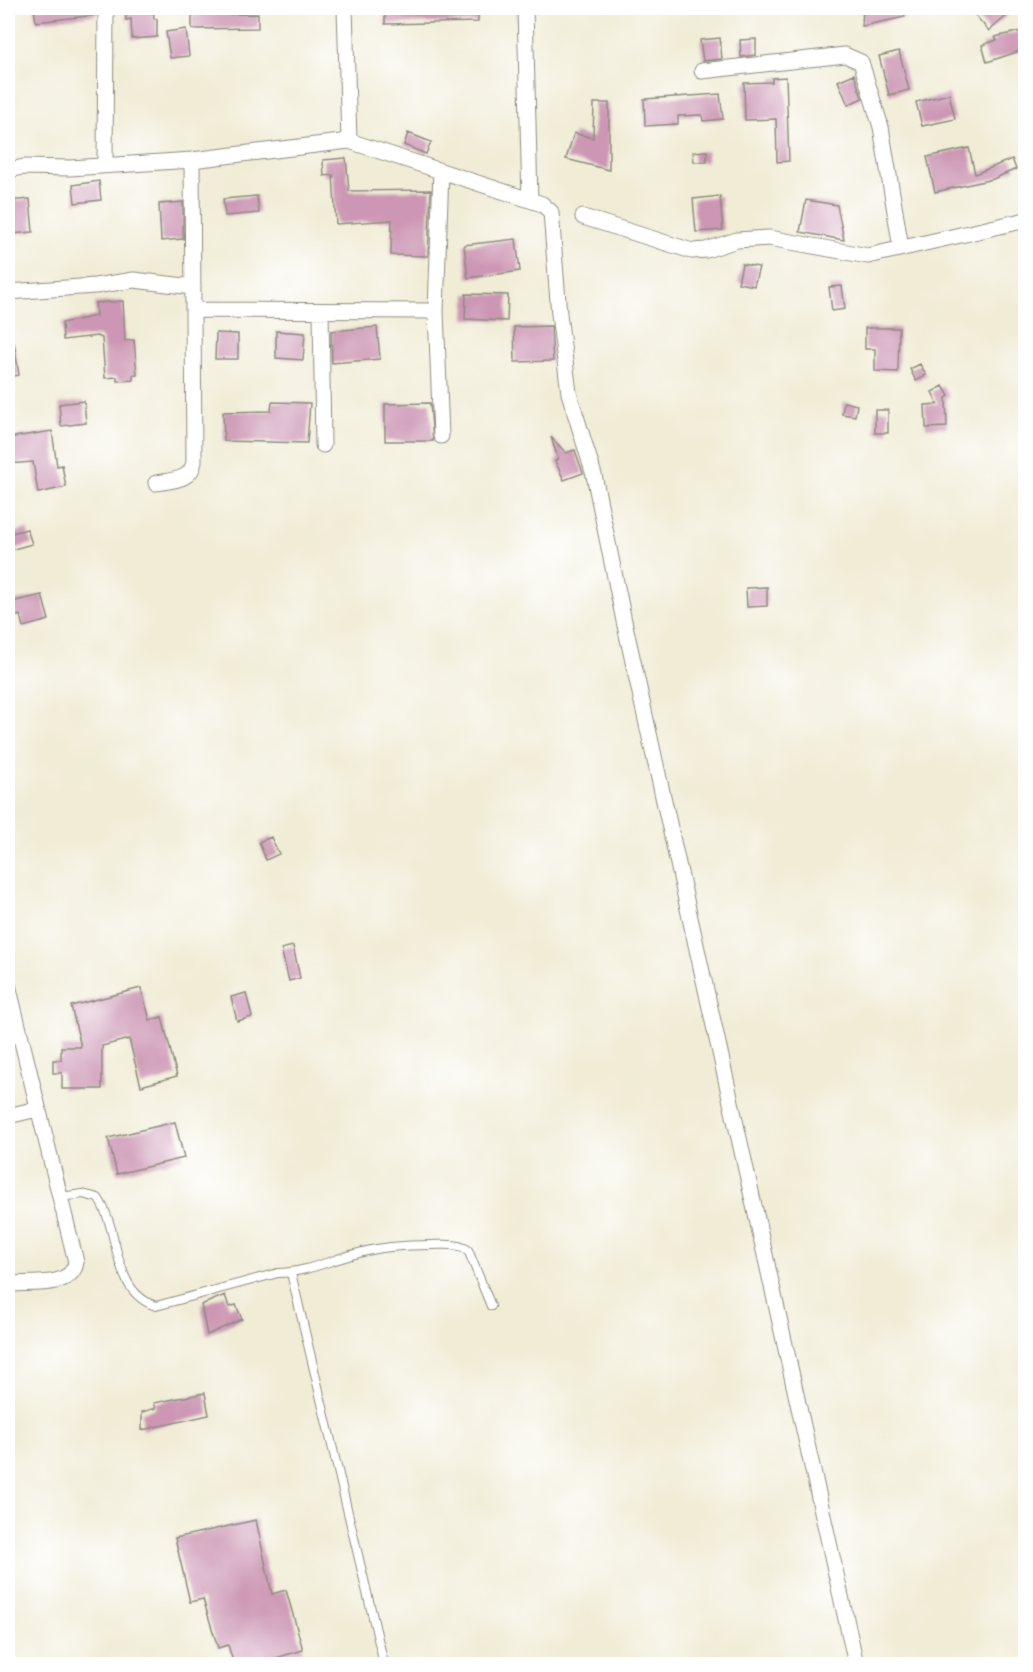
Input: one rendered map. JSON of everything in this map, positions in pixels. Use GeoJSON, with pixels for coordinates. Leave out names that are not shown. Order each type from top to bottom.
{"type":"FeatureCollection","features":[{"type":"Feature","properties":{"kind":"street"},"geometry":{"type":"LineString","coordinates":[[105,165],[106,8]]}},
{"type":"Feature","properties":{"kind":"street"},"geometry":{"type":"LineString","coordinates":[[345,8],[349,141]]}},
{"type":"Feature","properties":{"kind":"street"},"geometry":{"type":"LineString","coordinates":[[525,8],[530,200]]}},
{"type":"Feature","properties":{"kind":"street"},"geometry":{"type":"LineString","coordinates":[[702,71],[845,56],[861,62],[872,93],[870,95],[877,110],[901,248]]}},
{"type":"Feature","properties":{"kind":"street"},"geometry":{"type":"LineString","coordinates":[[8,170],[192,160],[349,141],[530,200],[548,208],[554,218],[559,314],[569,393],[594,475],[624,621],[856,1665]]}},
{"type":"Feature","properties":{"kind":"street"},"geometry":{"type":"LineString","coordinates":[[156,483],[184,477],[194,466],[192,160]]}},
{"type":"Feature","properties":{"kind":"street"},"geometry":{"type":"LineString","coordinates":[[441,171],[436,311],[441,436]]}},
{"type":"Feature","properties":{"kind":"street"},"geometry":{"type":"LineString","coordinates":[[583,217],[692,251],[706,250],[737,240],[770,238],[863,256],[1026,220]]}},
{"type":"Feature","properties":{"kind":"street"},"geometry":{"type":"LineString","coordinates":[[8,292],[94,286],[134,279],[193,287]]}},
{"type":"Feature","properties":{"kind":"street"},"geometry":{"type":"LineString","coordinates":[[193,310],[436,311]]}},
{"type":"Feature","properties":{"kind":"street"},"geometry":{"type":"LineString","coordinates":[[321,311],[323,445]]}},
{"type":"Feature","properties":{"kind":"street"},"geometry":{"type":"LineString","coordinates":[[8,985],[76,1262],[73,1272],[64,1280],[8,1284]]}},
{"type":"Feature","properties":{"kind":"street"},"geometry":{"type":"LineString","coordinates":[[8,1116],[37,1109]]}},
{"type":"Feature","properties":{"kind":"lane"},"geometry":{"type":"LineString","coordinates":[[59,1197],[83,1194],[98,1198],[105,1210],[127,1281],[135,1293],[148,1303],[164,1306],[218,1288],[278,1273],[291,1273],[386,1247],[459,1246],[471,1253],[491,1306]]}},
{"type":"Feature","properties":{"kind":"lane"},"geometry":{"type":"LineString","coordinates":[[291,1273],[384,1665]]}},
{"type":"Feature","properties":{"kind":"building"},"geometry":{"type":"Polygon","coordinates":[[[34,8],[95,8],[96,15],[36,22],[34,8]]]}},
{"type":"Feature","properties":{"kind":"building"},"geometry":{"type":"Polygon","coordinates":[[[125,8],[153,8],[154,19],[157,19],[157,37],[132,39],[131,19],[126,20],[125,8]]]}},
{"type":"Feature","properties":{"kind":"building"},"geometry":{"type":"Polygon","coordinates":[[[385,8],[478,8],[478,22],[385,24],[385,8]]]}},
{"type":"Feature","properties":{"kind":"building"},"geometry":{"type":"Polygon","coordinates":[[[863,8],[903,8],[905,17],[862,26],[863,8]]]}},
{"type":"Feature","properties":{"kind":"building"},"geometry":{"type":"Polygon","coordinates":[[[969,8],[1004,8],[1009,14],[989,31],[969,8]]]}},
{"type":"Feature","properties":{"kind":"building"},"geometry":{"type":"Polygon","coordinates":[[[258,14],[258,28],[192,29],[192,15],[258,14]]]}},
{"type":"Feature","properties":{"kind":"building"},"geometry":{"type":"Polygon","coordinates":[[[186,29],[189,56],[170,58],[166,32],[186,29]]]}},
{"type":"Feature","properties":{"kind":"building"},"geometry":{"type":"Polygon","coordinates":[[[1026,30],[1026,49],[987,62],[982,45],[997,40],[995,37],[1026,30]]]}},
{"type":"Feature","properties":{"kind":"building"},"geometry":{"type":"Polygon","coordinates":[[[720,38],[722,59],[703,61],[700,40],[720,38]]]}},
{"type":"Feature","properties":{"kind":"building"},"geometry":{"type":"Polygon","coordinates":[[[756,39],[756,55],[741,57],[740,40],[756,39]]]}},
{"type":"Feature","properties":{"kind":"building"},"geometry":{"type":"Polygon","coordinates":[[[899,51],[909,90],[889,95],[879,56],[899,51]]]}},
{"type":"Feature","properties":{"kind":"building"},"geometry":{"type":"Polygon","coordinates":[[[854,74],[862,98],[848,105],[838,81],[854,74]]]}},
{"type":"Feature","properties":{"kind":"building"},"geometry":{"type":"Polygon","coordinates":[[[786,77],[789,161],[777,162],[776,119],[745,120],[744,83],[772,82],[772,78],[786,77]]]}},
{"type":"Feature","properties":{"kind":"building"},"geometry":{"type":"Polygon","coordinates":[[[720,94],[723,119],[703,121],[702,115],[678,116],[678,124],[645,126],[644,99],[720,94]]]}},
{"type":"Feature","properties":{"kind":"building"},"geometry":{"type":"Polygon","coordinates":[[[949,94],[955,119],[922,126],[916,102],[949,94]]]}},
{"type":"Feature","properties":{"kind":"building"},"geometry":{"type":"Polygon","coordinates":[[[594,103],[609,103],[609,170],[566,159],[574,133],[593,138],[594,103]]]}},
{"type":"Feature","properties":{"kind":"building"},"geometry":{"type":"Polygon","coordinates":[[[408,133],[431,142],[426,154],[404,145],[408,133]]]}},
{"type":"Feature","properties":{"kind":"building"},"geometry":{"type":"Polygon","coordinates":[[[969,148],[975,174],[1012,159],[1016,169],[993,179],[935,192],[927,157],[969,148]]]}},
{"type":"Feature","properties":{"kind":"building"},"geometry":{"type":"Polygon","coordinates":[[[707,151],[707,162],[694,162],[693,152],[707,151]]]}},
{"type":"Feature","properties":{"kind":"building"},"geometry":{"type":"Polygon","coordinates":[[[346,158],[349,191],[431,190],[428,256],[391,255],[392,220],[336,224],[333,175],[324,176],[323,160],[346,158]]]}},
{"type":"Feature","properties":{"kind":"building"},"geometry":{"type":"Polygon","coordinates":[[[99,181],[101,200],[75,203],[73,185],[99,181]]]}},
{"type":"Feature","properties":{"kind":"building"},"geometry":{"type":"Polygon","coordinates":[[[257,196],[259,213],[225,216],[223,199],[257,196]]]}},
{"type":"Feature","properties":{"kind":"building"},"geometry":{"type":"Polygon","coordinates":[[[720,196],[723,230],[696,232],[693,199],[720,196]]]}},
{"type":"Feature","properties":{"kind":"building"},"geometry":{"type":"Polygon","coordinates":[[[30,199],[33,232],[11,234],[8,201],[30,199]]]}},
{"type":"Feature","properties":{"kind":"building"},"geometry":{"type":"Polygon","coordinates":[[[806,200],[837,205],[844,240],[800,232],[806,200]]]}},
{"type":"Feature","properties":{"kind":"building"},"geometry":{"type":"Polygon","coordinates":[[[183,202],[183,239],[161,241],[159,204],[183,202]]]}},
{"type":"Feature","properties":{"kind":"building"},"geometry":{"type":"Polygon","coordinates":[[[516,239],[520,271],[468,278],[464,245],[516,239]]]}},
{"type":"Feature","properties":{"kind":"building"},"geometry":{"type":"Polygon","coordinates":[[[742,264],[759,267],[754,286],[738,283],[742,264]]]}},
{"type":"Feature","properties":{"kind":"building"},"geometry":{"type":"Polygon","coordinates":[[[842,286],[845,309],[832,311],[829,287],[842,286]]]}},
{"type":"Feature","properties":{"kind":"building"},"geometry":{"type":"Polygon","coordinates":[[[466,294],[508,295],[507,321],[465,319],[466,294]]]}},
{"type":"Feature","properties":{"kind":"building"},"geometry":{"type":"Polygon","coordinates":[[[123,301],[125,341],[134,340],[137,375],[133,375],[133,380],[117,381],[117,377],[105,378],[102,338],[97,336],[63,340],[62,323],[96,316],[95,303],[123,301]]]}},
{"type":"Feature","properties":{"kind":"building"},"geometry":{"type":"Polygon","coordinates":[[[551,326],[553,361],[515,362],[514,327],[551,326]]]}},
{"type":"Feature","properties":{"kind":"building"},"geometry":{"type":"Polygon","coordinates":[[[377,327],[380,359],[332,363],[331,331],[377,327]]]}},
{"type":"Feature","properties":{"kind":"building"},"geometry":{"type":"Polygon","coordinates":[[[865,328],[899,328],[898,372],[875,371],[875,349],[865,349],[865,328]]]}},
{"type":"Feature","properties":{"kind":"building"},"geometry":{"type":"Polygon","coordinates":[[[276,331],[305,333],[303,360],[276,358],[276,331]]]}},
{"type":"Feature","properties":{"kind":"building"},"geometry":{"type":"Polygon","coordinates":[[[216,333],[238,334],[238,359],[215,359],[216,333]]]}},
{"type":"Feature","properties":{"kind":"building"},"geometry":{"type":"Polygon","coordinates":[[[8,343],[14,343],[19,375],[8,377],[8,343]]]}},
{"type":"Feature","properties":{"kind":"building"},"geometry":{"type":"Polygon","coordinates":[[[920,364],[926,375],[916,381],[910,369],[920,364]]]}},
{"type":"Feature","properties":{"kind":"building"},"geometry":{"type":"Polygon","coordinates":[[[943,386],[949,396],[946,398],[947,427],[926,428],[925,405],[938,404],[932,392],[943,386]]]}},
{"type":"Feature","properties":{"kind":"building"},"geometry":{"type":"Polygon","coordinates":[[[84,401],[86,423],[61,426],[59,404],[84,401]]]}},
{"type":"Feature","properties":{"kind":"building"},"geometry":{"type":"Polygon","coordinates":[[[272,402],[310,403],[307,443],[224,441],[223,412],[271,411],[272,402]]]}},
{"type":"Feature","properties":{"kind":"building"},"geometry":{"type":"Polygon","coordinates":[[[844,402],[857,405],[855,416],[842,414],[844,402]]]}},
{"type":"Feature","properties":{"kind":"building"},"geometry":{"type":"Polygon","coordinates":[[[430,403],[433,441],[385,441],[385,404],[430,403]]]}},
{"type":"Feature","properties":{"kind":"building"},"geometry":{"type":"Polygon","coordinates":[[[875,410],[888,410],[888,433],[875,433],[875,410]]]}},
{"type":"Feature","properties":{"kind":"building"},"geometry":{"type":"Polygon","coordinates":[[[52,431],[57,466],[62,465],[66,487],[38,493],[33,462],[8,464],[8,438],[52,431]]]}},
{"type":"Feature","properties":{"kind":"building"},"geometry":{"type":"Polygon","coordinates":[[[551,437],[566,453],[575,450],[583,473],[564,480],[555,461],[558,459],[551,437]]]}},
{"type":"Feature","properties":{"kind":"building"},"geometry":{"type":"Polygon","coordinates":[[[27,529],[32,544],[10,550],[8,534],[27,529]]]}},
{"type":"Feature","properties":{"kind":"building"},"geometry":{"type":"Polygon","coordinates":[[[767,587],[767,606],[747,607],[746,588],[767,587]]]}},
{"type":"Feature","properties":{"kind":"building"},"geometry":{"type":"Polygon","coordinates":[[[42,595],[49,620],[23,627],[20,615],[15,617],[11,602],[42,595]]]}},
{"type":"Feature","properties":{"kind":"building"},"geometry":{"type":"Polygon","coordinates":[[[271,837],[279,854],[266,860],[259,842],[271,837]]]}},
{"type":"Feature","properties":{"kind":"building"},"geometry":{"type":"Polygon","coordinates":[[[293,946],[300,978],[289,981],[281,949],[293,946]]]}},
{"type":"Feature","properties":{"kind":"building"},"geometry":{"type":"Polygon","coordinates":[[[141,988],[150,1020],[162,1017],[177,1076],[141,1086],[129,1039],[102,1046],[102,1089],[62,1089],[62,1073],[53,1073],[53,1060],[61,1060],[61,1047],[81,1047],[71,1006],[141,988]]]}},
{"type":"Feature","properties":{"kind":"building"},"geometry":{"type":"Polygon","coordinates":[[[246,993],[252,1017],[237,1021],[231,997],[246,993]]]}},
{"type":"Feature","properties":{"kind":"building"},"geometry":{"type":"Polygon","coordinates":[[[175,1122],[184,1158],[117,1174],[108,1138],[175,1122]]]}},
{"type":"Feature","properties":{"kind":"building"},"geometry":{"type":"Polygon","coordinates":[[[225,1295],[229,1307],[236,1305],[242,1319],[207,1335],[201,1305],[225,1295]]]}},
{"type":"Feature","properties":{"kind":"building"},"geometry":{"type":"Polygon","coordinates":[[[205,1393],[209,1415],[142,1430],[142,1412],[156,1408],[154,1403],[205,1393]]]}},
{"type":"Feature","properties":{"kind":"building"},"geometry":{"type":"Polygon","coordinates":[[[256,1520],[272,1594],[286,1590],[303,1650],[252,1665],[234,1665],[228,1645],[218,1648],[203,1599],[190,1602],[175,1538],[256,1520]]]}}]}
